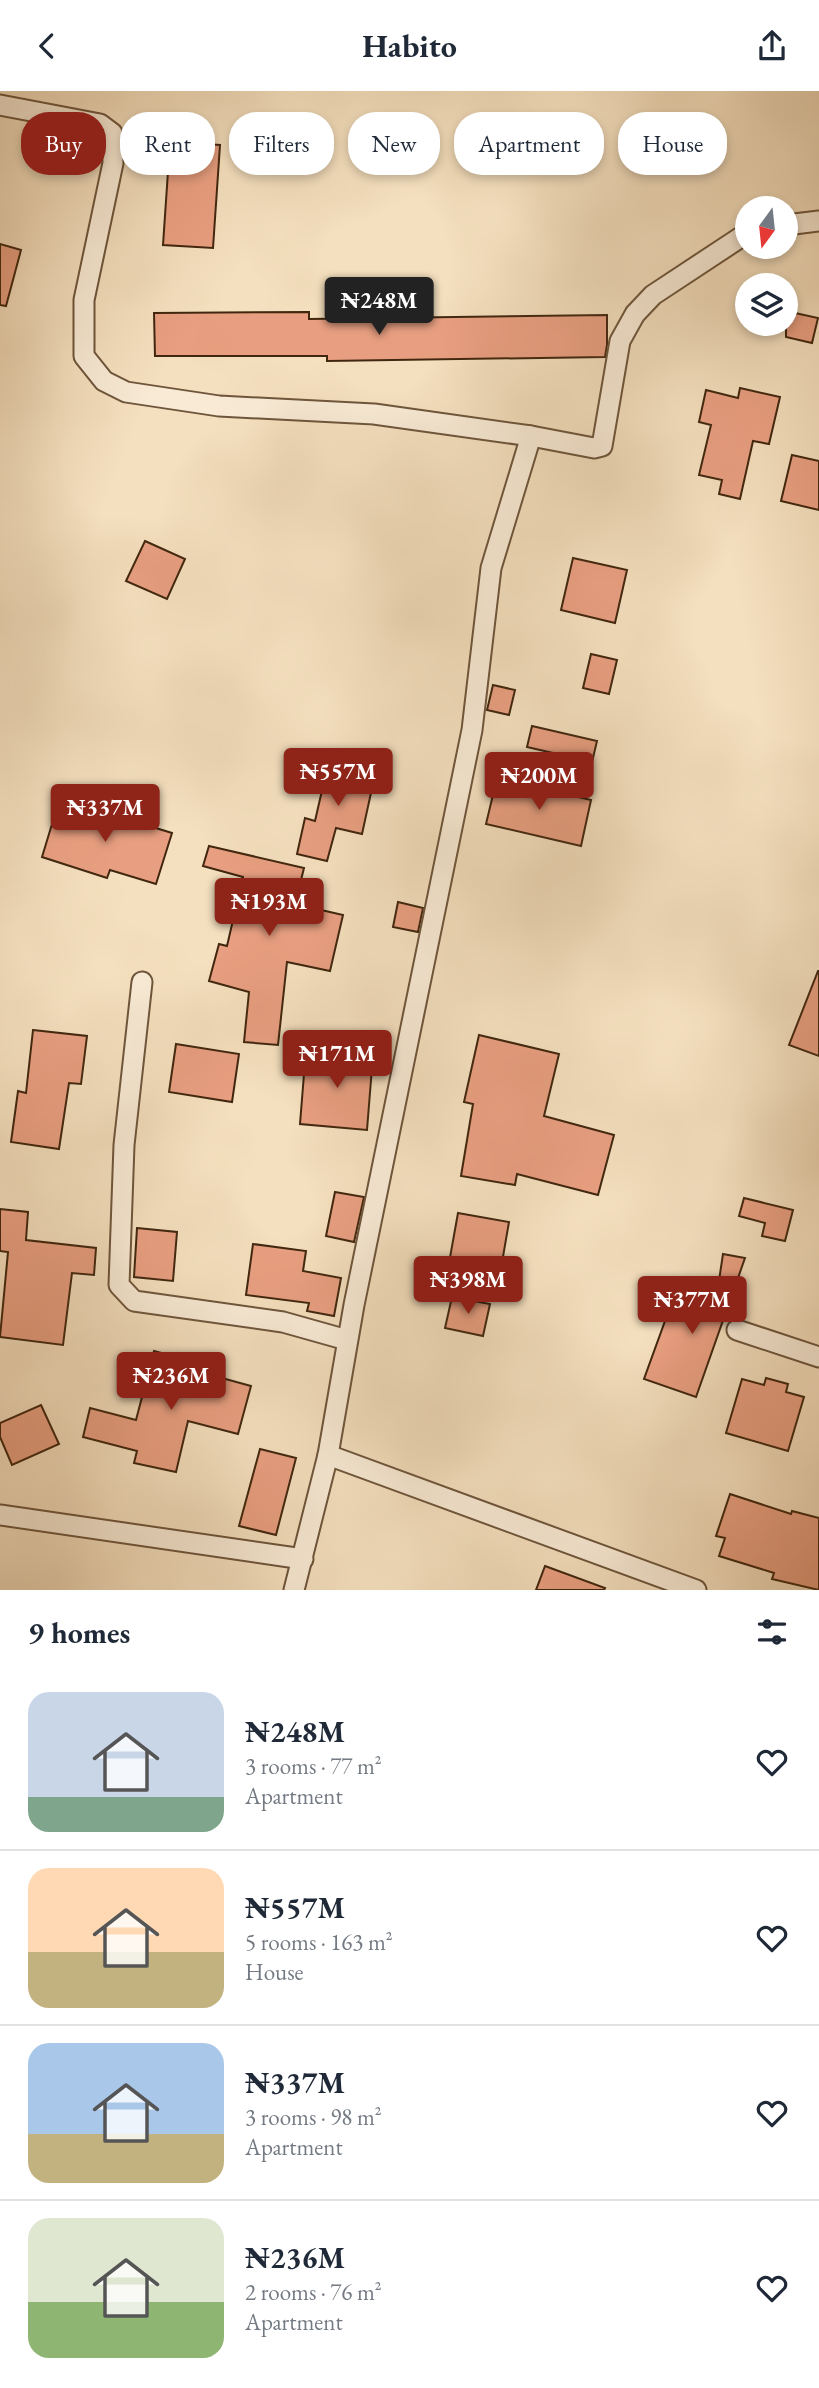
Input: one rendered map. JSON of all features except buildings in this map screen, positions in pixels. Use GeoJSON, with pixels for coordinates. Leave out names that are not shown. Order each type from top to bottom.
{"type":"FeatureCollection","features":[{"type":"Feature","properties":{"kind":"street"},"geometry":{"type":"LineString","coordinates":[[0,105],[100,124],[112,133],[113,163],[84,300],[84,356],[104,381],[126,392],[219,406],[374,414],[531,436],[594,448],[602,446],[620,341],[635,314],[653,295],[735,241]]}},
{"type":"Feature","properties":{"kind":"street"},"geometry":{"type":"LineString","coordinates":[[798,224],[819,221]]}},
{"type":"Feature","properties":{"kind":"street"},"geometry":{"type":"LineString","coordinates":[[294,1590],[328,1455],[347,1340],[472,730],[491,568],[531,436]]}},
{"type":"Feature","properties":{"kind":"street"},"geometry":{"type":"LineString","coordinates":[[142,982],[124,1145],[119,1285],[123,1292],[134,1301],[283,1322],[347,1340]]}},
{"type":"Feature","properties":{"kind":"street"},"geometry":{"type":"LineString","coordinates":[[737,1331],[819,1357]]}},
{"type":"Feature","properties":{"kind":"street"},"geometry":{"type":"LineString","coordinates":[[328,1455],[696,1590]]}},
{"type":"Feature","properties":{"kind":"street"},"geometry":{"type":"LineString","coordinates":[[0,1515],[303,1559]]}}]}
